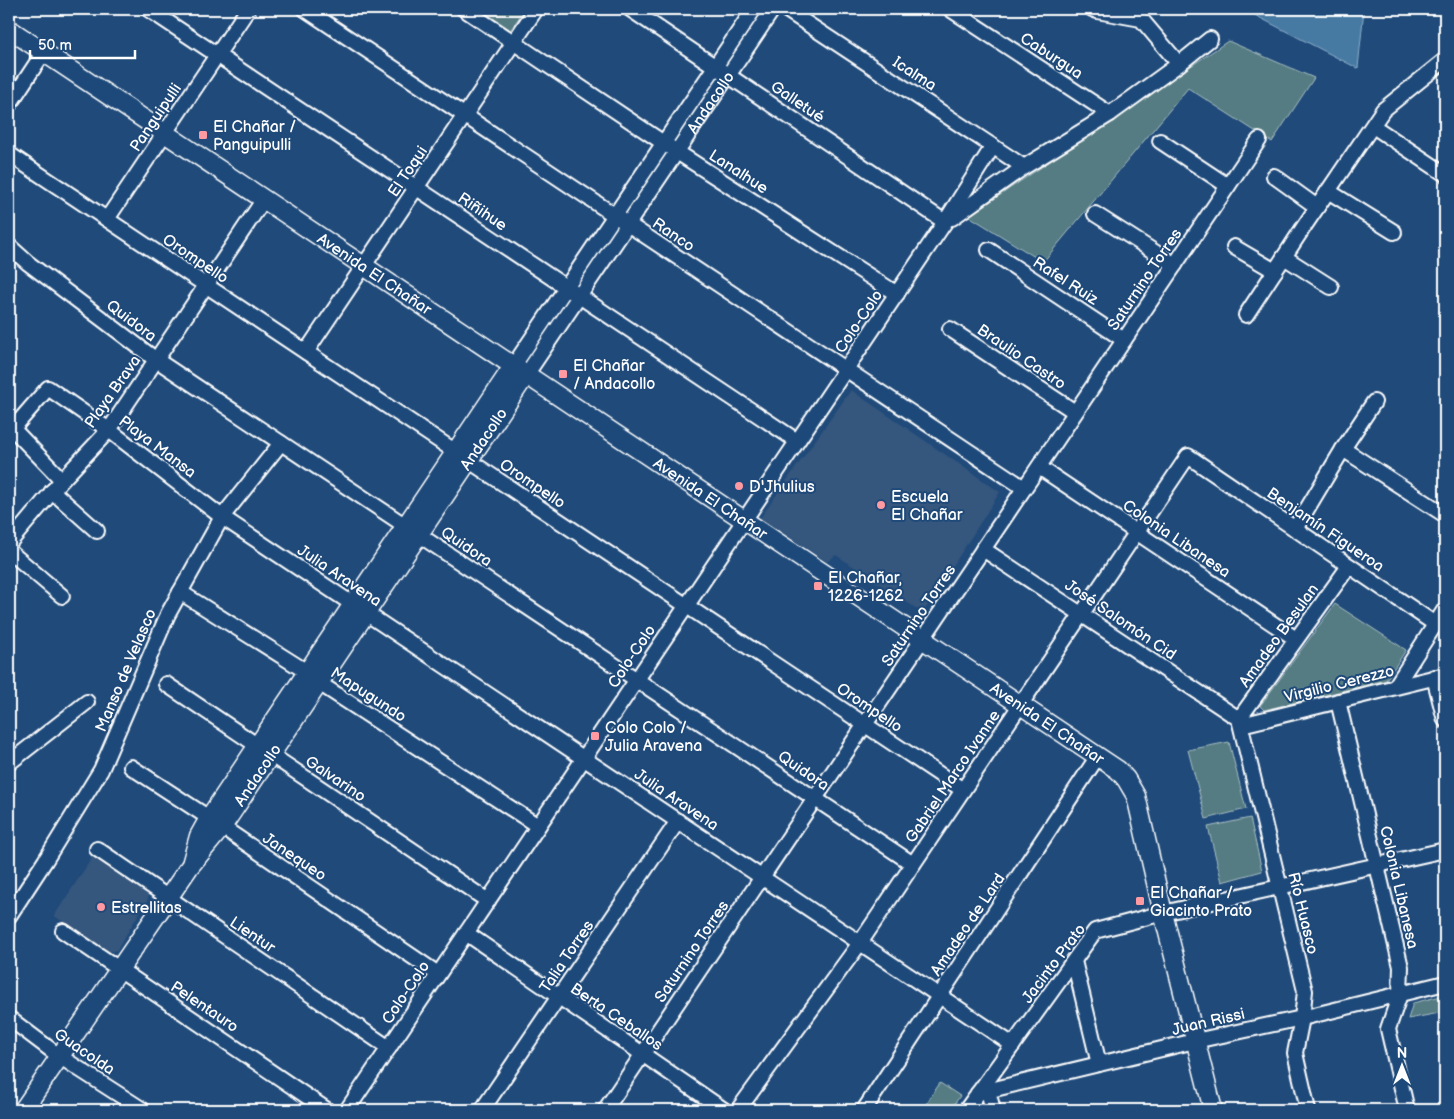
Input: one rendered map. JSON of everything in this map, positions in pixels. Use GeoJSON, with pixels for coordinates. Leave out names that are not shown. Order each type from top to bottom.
{"type":"FeatureCollection","features":[{"type":"Feature","properties":{"kind":"street","name":"Riñihue"},"geometry":{"type":"LineString","coordinates":[[148,9],[797,441]]}},
{"type":"Feature","properties":{"kind":"street","name":"Panguipulli"},"geometry":{"type":"LineString","coordinates":[[106,219],[166,133],[248,9]]}},
{"type":"Feature","properties":{"kind":"street","name":"Ranco"},"geometry":{"type":"LineString","coordinates":[[305,9],[1024,488]]}},
{"type":"Feature","properties":{"kind":"street","name":"Lanalhue"},"geometry":{"type":"LineString","coordinates":[[464,9],[677,152],[897,294]]}},
{"type":"Feature","properties":{"kind":"street","name":"El Toqui"},"geometry":{"type":"LineString","coordinates":[[306,352],[536,9]]}},
{"type":"Feature","properties":{"kind":"street","name":"Galletué"},"geometry":{"type":"LineString","coordinates":[[630,9],[945,222]]}},
{"type":"Feature","properties":{"kind":"street","name":"Andacollo"},"geometry":{"type":"LineString","coordinates":[[520,370],[566,288],[754,9]]}},
{"type":"Feature","properties":{"kind":"street","name":"Andacollo"},"geometry":{"type":"LineString","coordinates":[[24,1110],[190,866],[215,822],[520,370],[579,296],[773,9]]}},
{"type":"Feature","properties":{"kind":"street","name":"Icalma"},"geometry":{"type":"LineString","coordinates":[[786,9],[1024,167]]}},
{"type":"Feature","properties":{"kind":"street","name":"Caburgua"},"geometry":{"type":"LineString","coordinates":[[950,9],[1110,114]]}},
{"type":"Feature","properties":{"kind":"street"},"geometry":{"type":"LineString","coordinates":[[1092,9],[1141,19],[1179,64]]}},
{"type":"Feature","properties":{"kind":"street","name":"Avenida El Chañar"},"geometry":{"type":"LineString","coordinates":[[9,28],[1098,756],[1122,775],[1136,796],[1163,913],[1213,1110]]}},
{"type":"Feature","properties":{"kind":"street","name":"Colo-Colo"},"geometry":{"type":"LineString","coordinates":[[945,222],[1024,167],[1110,114],[1210,39]]}},
{"type":"Feature","properties":{"kind":"street"},"geometry":{"type":"LineString","coordinates":[[9,105],[44,52]]}},
{"type":"Feature","properties":{"kind":"street"},"geometry":{"type":"LineString","coordinates":[[1246,316],[1383,110],[1442,67]]}},
{"type":"Feature","properties":{"kind":"street"},"geometry":{"type":"LineString","coordinates":[[1373,126],[1445,174]]}},
{"type":"Feature","properties":{"kind":"street","name":"Saturnino Torres"},"geometry":{"type":"LineString","coordinates":[[605,1110],[1259,140]]}},
{"type":"Feature","properties":{"kind":"street"},"geometry":{"type":"LineString","coordinates":[[1160,141],[1228,186]]}},
{"type":"Feature","properties":{"kind":"street","name":"Colo-Colo"},"geometry":{"type":"LineString","coordinates":[[346,1110],[846,370],[945,222],[993,146]]}},
{"type":"Feature","properties":{"kind":"street","name":"Orompello"},"geometry":{"type":"LineString","coordinates":[[9,154],[963,790]]}},
{"type":"Feature","properties":{"kind":"street"},"geometry":{"type":"LineString","coordinates":[[1274,176],[1317,207]]}},
{"type":"Feature","properties":{"kind":"street"},"geometry":{"type":"LineString","coordinates":[[1328,191],[1394,232]]}},
{"type":"Feature","properties":{"kind":"street","name":"Playa Brava"},"geometry":{"type":"LineString","coordinates":[[9,543],[52,491],[109,430],[264,198]]}},
{"type":"Feature","properties":{"kind":"street"},"geometry":{"type":"LineString","coordinates":[[1095,214],[1175,265]]}},
{"type":"Feature","properties":{"kind":"street","name":"Quidora"},"geometry":{"type":"LineString","coordinates":[[9,246],[28,263],[155,359],[913,864]]}},
{"type":"Feature","properties":{"kind":"street"},"geometry":{"type":"LineString","coordinates":[[1234,248],[1275,271]]}},
{"type":"Feature","properties":{"kind":"street","name":"Rafel Ruiz"},"geometry":{"type":"LineString","coordinates":[[989,250],[1124,340]]}},
{"type":"Feature","properties":{"kind":"street"},"geometry":{"type":"LineString","coordinates":[[1284,258],[1331,287]]}},
{"type":"Feature","properties":{"kind":"street","name":"Braulio Castro"},"geometry":{"type":"LineString","coordinates":[[950,330],[1075,412]]}},
{"type":"Feature","properties":{"kind":"street","name":"Playa Mansa"},"geometry":{"type":"LineString","coordinates":[[11,431],[48,388],[109,430],[222,517]]}},
{"type":"Feature","properties":{"kind":"street"},"geometry":{"type":"LineString","coordinates":[[1295,529],[1374,402]]}},
{"type":"Feature","properties":{"kind":"street"},"geometry":{"type":"LineString","coordinates":[[11,431],[62,480]]}},
{"type":"Feature","properties":{"kind":"street","name":"Manso de Velasco"},"geometry":{"type":"LineString","coordinates":[[9,916],[101,770],[168,614],[222,517],[281,443]]}},
{"type":"Feature","properties":{"kind":"street"},"geometry":{"type":"LineString","coordinates":[[1343,449],[1445,515]]}},
{"type":"Feature","properties":{"kind":"street","name":"Benjamín Figueroa"},"geometry":{"type":"LineString","coordinates":[[1188,456],[1349,566],[1440,623]]}},
{"type":"Feature","properties":{"kind":"street","name":"Gabriel Marco Ivanne"},"geometry":{"type":"LineString","coordinates":[[738,1110],[860,942],[1188,456]]}},
{"type":"Feature","properties":{"kind":"street","name":"Colonia Libanesa"},"geometry":{"type":"LineString","coordinates":[[1039,467],[1296,639]]}},
{"type":"Feature","properties":{"kind":"street"},"geometry":{"type":"LineString","coordinates":[[52,491],[97,532]]}},
{"type":"Feature","properties":{"kind":"street","name":"Julia Aravena"},"geometry":{"type":"LineString","coordinates":[[222,517],[1013,1045]]}},
{"type":"Feature","properties":{"kind":"street","name":"José Salomón Cid"},"geometry":{"type":"LineString","coordinates":[[984,549],[1240,722]]}},
{"type":"Feature","properties":{"kind":"street"},"geometry":{"type":"LineString","coordinates":[[9,551],[62,596]]}},
{"type":"Feature","properties":{"kind":"street","name":"Amadeo Besulan"},"geometry":{"type":"LineString","coordinates":[[1240,722],[1296,639],[1349,566]]}},
{"type":"Feature","properties":{"kind":"street","name":"Mapugundo"},"geometry":{"type":"LineString","coordinates":[[180,592],[538,826]]}},
{"type":"Feature","properties":{"kind":"street"},"geometry":{"type":"LineString","coordinates":[[1395,687],[1440,623],[1445,609]]}},
{"type":"Feature","properties":{"kind":"street"},"geometry":{"type":"LineString","coordinates":[[1440,676],[1445,720]]}},
{"type":"Feature","properties":{"kind":"street","name":"Virgilio Cerezzo"},"geometry":{"type":"LineString","coordinates":[[1240,722],[1338,701],[1440,676]]}},
{"type":"Feature","properties":{"kind":"street","name":"Galvarino"},"geometry":{"type":"LineString","coordinates":[[166,684],[488,901]]}},
{"type":"Feature","properties":{"kind":"street","name":"Colonia Libanesa"},"geometry":{"type":"LineString","coordinates":[[1338,701],[1401,968],[1400,994],[1388,1029],[1407,1110]]}},
{"type":"Feature","properties":{"kind":"street"},"geometry":{"type":"LineString","coordinates":[[9,763],[87,702]]}},
{"type":"Feature","properties":{"kind":"street","name":"Río Huasco"},"geometry":{"type":"LineString","coordinates":[[1240,722],[1305,991],[1295,1053],[1308,1110]]}},
{"type":"Feature","properties":{"kind":"street","name":"Amadeo de Lard"},"geometry":{"type":"LineString","coordinates":[[864,1110],[1098,756]]}},
{"type":"Feature","properties":{"kind":"street","name":"Janequeo"},"geometry":{"type":"LineString","coordinates":[[131,767],[438,974]]}},
{"type":"Feature","properties":{"kind":"street","name":"Talia Torres"},"geometry":{"type":"LineString","coordinates":[[482,1110],[678,821]]}},
{"type":"Feature","properties":{"kind":"street","name":"Lientur"},"geometry":{"type":"LineString","coordinates":[[97,849],[389,1048]]}},
{"type":"Feature","properties":{"kind":"street","name":"Jacinto Prato"},"geometry":{"type":"LineString","coordinates":[[966,1110],[983,1092],[1013,1045],[1095,931],[1163,913],[1445,850]]}},
{"type":"Feature","properties":{"kind":"street","name":"Pelentauro"},"geometry":{"type":"LineString","coordinates":[[63,931],[327,1110]]}},
{"type":"Feature","properties":{"kind":"street","name":"Berta Ceballos"},"geometry":{"type":"LineString","coordinates":[[466,933],[724,1110]]}},
{"type":"Feature","properties":{"kind":"street"},"geometry":{"type":"LineString","coordinates":[[1074,961],[1099,1064]]}},
{"type":"Feature","properties":{"kind":"street","name":"Juan Rissi"},"geometry":{"type":"LineString","coordinates":[[983,1092],[1445,983]]}},
{"type":"Feature","properties":{"kind":"street","name":"Guacolda"},"geometry":{"type":"LineString","coordinates":[[10,1019],[59,1056],[143,1110]]}},
{"type":"Feature","properties":{"kind":"street"},"geometry":{"type":"LineString","coordinates":[[983,1092],[993,1110]]}},
{"type":"Feature","properties":{"kind":"shaded area"},"geometry":{"type":"Polygon","coordinates":[[[1243,9],[1364,9],[1358,68],[1357,68],[1243,9]]]}},
{"type":"Feature","properties":{"kind":"shaded area","name":"Escuela El Chañar"},"geometry":{"type":"Polygon","coordinates":[[[851,390],[1000,492],[923,613],[836,555],[827,562],[760,518],[851,390]]]}},
{"type":"Feature","properties":{"kind":"shaded area","name":"Estrellitas"},"geometry":{"type":"Polygon","coordinates":[[[93,856],[147,891],[148,899],[117,950],[110,952],[54,916],[93,856]]]}},
{"type":"Feature","properties":{"kind":"green space"},"geometry":{"type":"Polygon","coordinates":[[[474,9],[525,9],[509,32],[474,9]]]}},
{"type":"Feature","properties":{"kind":"green space"},"geometry":{"type":"Polygon","coordinates":[[[1228,41],[1314,78],[1272,142],[1188,88],[1043,262],[969,216],[1228,41]]]}},
{"type":"Feature","properties":{"kind":"green space"},"geometry":{"type":"Polygon","coordinates":[[[1335,604],[1406,650],[1386,680],[1264,710],[1260,706],[1335,604]]]}},
{"type":"Feature","properties":{"kind":"green space"},"geometry":{"type":"Polygon","coordinates":[[[1229,742],[1246,809],[1206,819],[1188,750],[1229,742]]]}},
{"type":"Feature","properties":{"kind":"green space"},"geometry":{"type":"Polygon","coordinates":[[[1250,818],[1262,871],[1222,882],[1208,827],[1250,818]]]}},
{"type":"Feature","properties":{"kind":"green space"},"geometry":{"type":"Polygon","coordinates":[[[1445,995],[1445,1012],[1408,1019],[1413,1003],[1445,995]]]}},
{"type":"Feature","properties":{"kind":"green space"},"geometry":{"type":"Polygon","coordinates":[[[940,1083],[960,1096],[950,1110],[922,1110],[940,1083]]]}},
{"type":"Feature","properties":{"kind":"place","name":"El Chañar / Panguipulli"},"geometry":{"type":"Point","coordinates":[203,135]}},
{"type":"Feature","properties":{"kind":"place","name":"El Chañar / Andacollo"},"geometry":{"type":"Point","coordinates":[563,374]}},
{"type":"Feature","properties":{"kind":"place","name":"D'Jhulius"},"geometry":{"type":"Point","coordinates":[739,486]}},
{"type":"Feature","properties":{"kind":"place","name":"Escuela El Chañar"},"geometry":{"type":"Point","coordinates":[881,505]}},
{"type":"Feature","properties":{"kind":"place","name":"El Chañar, 1226-1262"},"geometry":{"type":"Point","coordinates":[818,586]}},
{"type":"Feature","properties":{"kind":"place","name":"Colo Colo / Julia Aravena"},"geometry":{"type":"Point","coordinates":[595,736]}},
{"type":"Feature","properties":{"kind":"place","name":"El Chañar / Giacinto Prato"},"geometry":{"type":"Point","coordinates":[1140,901]}},
{"type":"Feature","properties":{"kind":"place","name":"Estrellitas"},"geometry":{"type":"Point","coordinates":[101,907]}}]}
